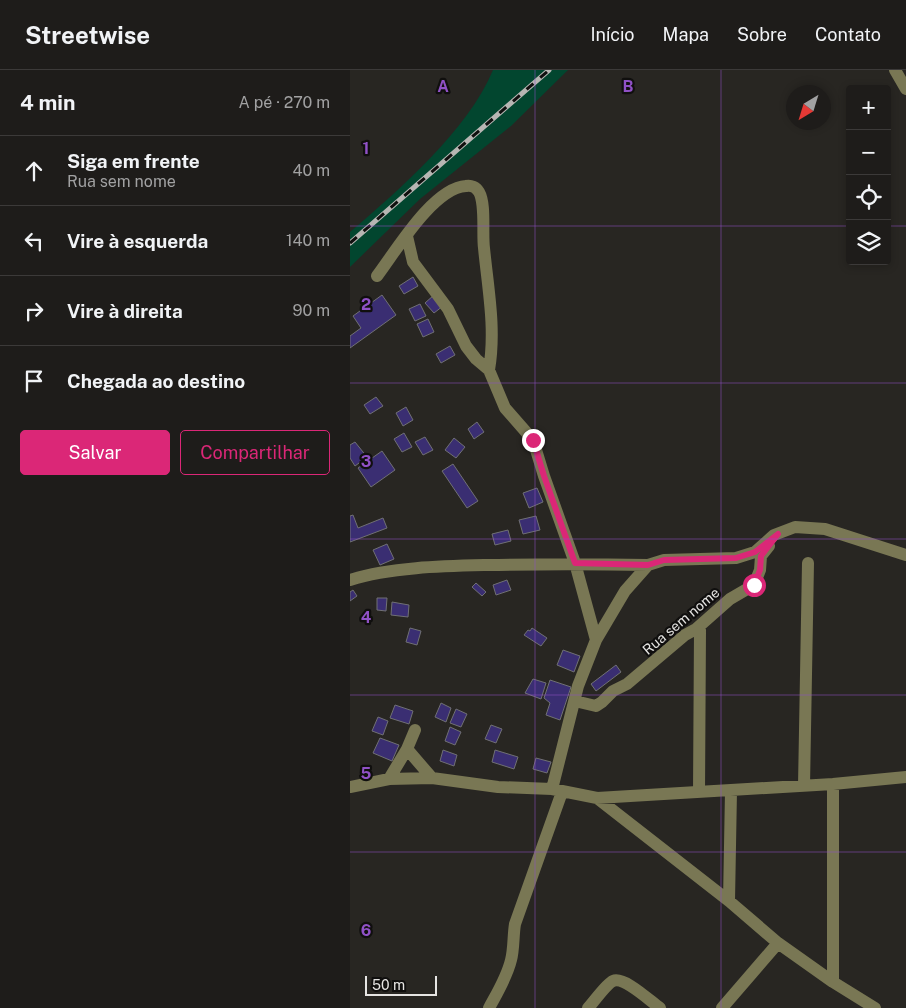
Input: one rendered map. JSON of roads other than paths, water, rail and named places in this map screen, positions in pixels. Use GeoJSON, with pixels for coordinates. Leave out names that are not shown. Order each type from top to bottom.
{"type":"FeatureCollection","features":[{"type":"Feature","properties":{"kind":"street"},"geometry":{"type":"LineString","coordinates":[[895,70],[906,89]]}},
{"type":"Feature","properties":{"kind":"street"},"geometry":{"type":"LineString","coordinates":[[377,276],[428,209],[449,190],[460,186],[471,186],[478,190],[482,199],[483,246],[493,333],[489,370]]}},
{"type":"Feature","properties":{"kind":"street"},"geometry":{"type":"LineString","coordinates":[[407,236],[413,262],[448,309],[466,346],[489,370],[505,408],[533,440],[575,563],[596,640]]}},
{"type":"Feature","properties":{"kind":"street"},"geometry":{"type":"LineString","coordinates":[[350,580],[366,575],[446,566],[575,563],[648,565],[664,560],[736,558],[755,552],[778,534],[794,527],[825,528],[906,555]]}},
{"type":"Feature","properties":{"kind":"street","name":"Rua sem nome"},"geometry":{"type":"LineString","coordinates":[[579,702],[596,706],[602,702],[613,691],[627,684],[686,635],[696,629],[730,599],[754,585],[760,570],[761,556],[778,534]]}},
{"type":"Feature","properties":{"kind":"street"},"geometry":{"type":"LineString","coordinates":[[804,786],[808,563]]}},
{"type":"Feature","properties":{"kind":"street"},"geometry":{"type":"LineString","coordinates":[[489,1008],[512,959],[512,938],[515,924],[557,791],[578,686],[596,640],[625,591],[648,565]]}},
{"type":"Feature","properties":{"kind":"street"},"geometry":{"type":"LineString","coordinates":[[699,792],[700,630]]}},
{"type":"Feature","properties":{"kind":"street"},"geometry":{"type":"LineString","coordinates":[[389,779],[407,749],[415,730]]}},
{"type":"Feature","properties":{"kind":"street"},"geometry":{"type":"LineString","coordinates":[[407,749],[432,778]]}},
{"type":"Feature","properties":{"kind":"street"},"geometry":{"type":"LineString","coordinates":[[350,787],[389,779],[432,778],[498,787],[557,791],[597,798],[731,791],[906,778]]}},
{"type":"Feature","properties":{"kind":"street"},"geometry":{"type":"LineString","coordinates":[[833,784],[833,982]]}},
{"type":"Feature","properties":{"kind":"street"},"geometry":{"type":"LineString","coordinates":[[729,901],[731,791]]}},
{"type":"Feature","properties":{"kind":"street"},"geometry":{"type":"LineString","coordinates":[[597,798],[729,901],[778,943],[833,982],[875,1008]]}},
{"type":"Feature","properties":{"kind":"street"},"geometry":{"type":"LineString","coordinates":[[722,1008],[778,943]]}},
{"type":"Feature","properties":{"kind":"street"},"geometry":{"type":"LineString","coordinates":[[588,1008],[611,982],[619,980],[630,985],[660,1008]]}},
{"type":"Feature","properties":{"kind":"railway"},"geometry":{"type":"LineString","coordinates":[[350,243],[549,70]]}}]}
